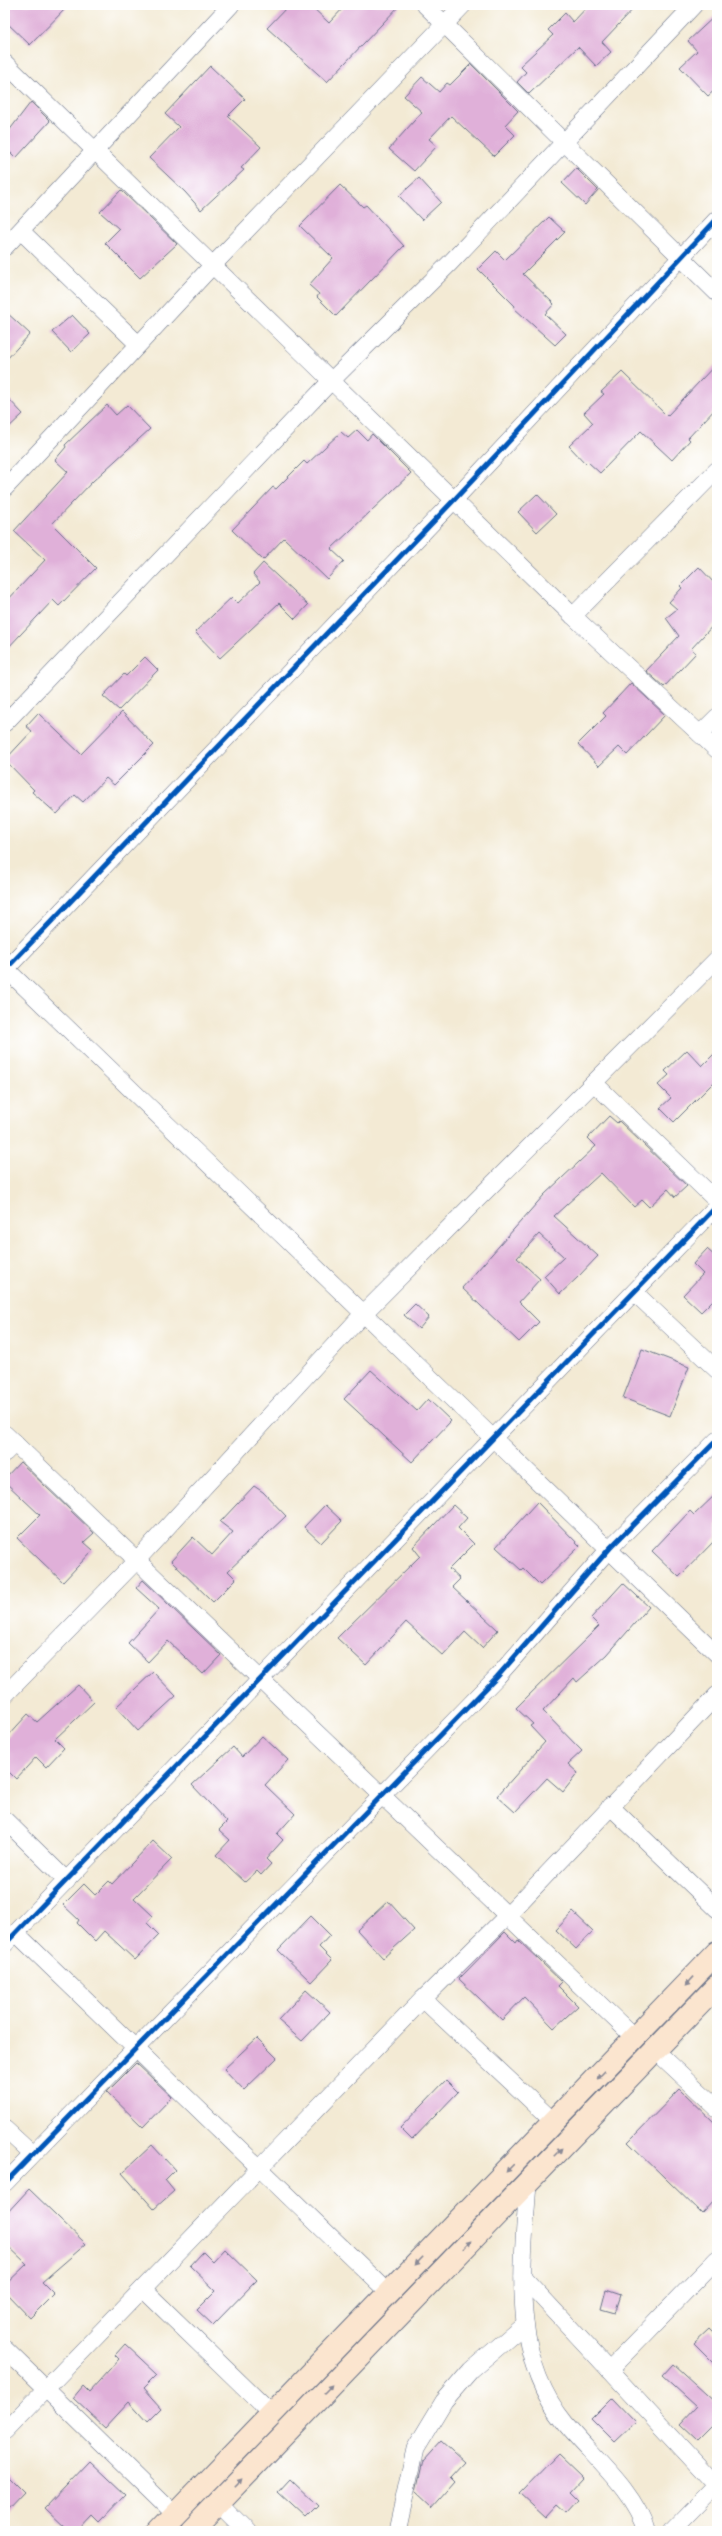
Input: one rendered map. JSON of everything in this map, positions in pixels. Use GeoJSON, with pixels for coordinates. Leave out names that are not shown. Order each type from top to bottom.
{"type":"FeatureCollection","features":[{"type":"Feature","properties":{"kind":"street"},"geometry":{"type":"LineString","coordinates":[[5,247],[231,5]]}},
{"type":"Feature","properties":{"kind":"street"},"geometry":{"type":"LineString","coordinates":[[425,5],[562,142],[717,292]]}},
{"type":"Feature","properties":{"kind":"street"},"geometry":{"type":"LineString","coordinates":[[5,488],[138,344],[463,5]]}},
{"type":"Feature","properties":{"kind":"street"},"geometry":{"type":"LineString","coordinates":[[5,723],[330,381],[450,263],[562,142],[694,5]]}},
{"type":"Feature","properties":{"kind":"street"},"geometry":{"type":"LineString","coordinates":[[5,63],[97,150],[212,266],[573,616],[717,750]]}},
{"type":"Feature","properties":{"kind":"street"},"geometry":{"type":"LineString","coordinates":[[717,219],[454,500],[5,969],[492,1438],[610,1548],[717,1654]]}},
{"type":"Feature","properties":{"kind":"street"},"geometry":{"type":"LineString","coordinates":[[21,231],[138,344]]}},
{"type":"Feature","properties":{"kind":"street"},"geometry":{"type":"LineString","coordinates":[[573,616],[717,470]]}},
{"type":"Feature","properties":{"kind":"street"},"geometry":{"type":"LineString","coordinates":[[700,734],[717,716]]}},
{"type":"Feature","properties":{"kind":"street"},"geometry":{"type":"LineString","coordinates":[[5,1695],[136,1561],[363,1314],[717,959]]}},
{"type":"Feature","properties":{"kind":"street"},"geometry":{"type":"LineString","coordinates":[[594,1083],[717,1202]]}},
{"type":"Feature","properties":{"kind":"street"},"geometry":{"type":"LineString","coordinates":[[388,2292],[136,2047],[11,1939],[492,1438],[635,1293],[717,1206]]}},
{"type":"Feature","properties":{"kind":"street"},"geometry":{"type":"LineString","coordinates":[[635,1293],[717,1370]]}},
{"type":"Feature","properties":{"kind":"street"},"geometry":{"type":"LineString","coordinates":[[5,2183],[497,1677],[610,1548],[717,1440]]}},
{"type":"Feature","properties":{"kind":"street"},"geometry":{"type":"LineString","coordinates":[[8,1443],[262,1679],[636,2039]]}},
{"type":"Feature","properties":{"kind":"street"},"geometry":{"type":"LineString","coordinates":[[5,2431],[259,2167],[508,1915],[717,1695]]}},
{"type":"Feature","properties":{"kind":"street"},"geometry":{"type":"LineString","coordinates":[[610,1806],[717,1909]]}},
{"type":"Feature","properties":{"kind":"street"},"geometry":{"type":"LineString","coordinates":[[5,1820],[67,1881]]}},
{"type":"Feature","properties":{"kind":"street"},"geometry":{"type":"LineString","coordinates":[[159,2531],[388,2292],[636,2039],[717,1952]]}},
{"type":"Feature","properties":{"kind":"street"},"geometry":{"type":"LineString","coordinates":[[191,2531],[656,2051],[717,1986]]}},
{"type":"Feature","properties":{"kind":"street"},"geometry":{"type":"LineString","coordinates":[[424,1999],[555,2122]]}},
{"type":"Feature","properties":{"kind":"street"},"geometry":{"type":"LineString","coordinates":[[656,2051],[717,2108]]}},
{"type":"Feature","properties":{"kind":"street"},"geometry":{"type":"LineString","coordinates":[[5,2129],[32,2154]]}},
{"type":"Feature","properties":{"kind":"street"},"geometry":{"type":"LineString","coordinates":[[528,2182],[523,2277],[524,2324],[531,2359],[542,2392],[564,2422],[624,2490],[643,2520],[646,2531]]}},
{"type":"Feature","properties":{"kind":"street"},"geometry":{"type":"LineString","coordinates":[[609,2370],[717,2259]]}},
{"type":"Feature","properties":{"kind":"street"},"geometry":{"type":"LineString","coordinates":[[523,2277],[717,2486],[672,2531]]}},
{"type":"Feature","properties":{"kind":"street"},"geometry":{"type":"LineString","coordinates":[[143,2289],[272,2414]]}},
{"type":"Feature","properties":{"kind":"street"},"geometry":{"type":"LineString","coordinates":[[397,2531],[415,2449],[444,2401],[471,2370],[524,2324]]}},
{"type":"Feature","properties":{"kind":"street"},"geometry":{"type":"LineString","coordinates":[[5,2349],[175,2515]]}},
{"type":"Feature","properties":{"kind":"street"},"geometry":{"type":"LineString","coordinates":[[219,2502],[247,2531]]}},
{"type":"Feature","properties":{"kind":"building"},"geometry":{"type":"Polygon","coordinates":[[[5,5],[69,5],[30,45],[5,21],[5,5]]]}},
{"type":"Feature","properties":{"kind":"building"},"geometry":{"type":"Polygon","coordinates":[[[289,5],[310,5],[329,23],[346,5],[400,5],[327,82],[267,28],[289,5]]]}},
{"type":"Feature","properties":{"kind":"building"},"geometry":{"type":"Polygon","coordinates":[[[589,5],[637,5],[602,42],[611,52],[596,66],[578,47],[529,94],[517,82],[526,72],[520,66],[553,35],[548,30],[565,13],[573,22],[589,5]]]}},
{"type":"Feature","properties":{"kind":"building"},"geometry":{"type":"Polygon","coordinates":[[[717,14],[717,88],[708,96],[680,67],[697,51],[688,41],[717,14]]]}},
{"type":"Feature","properties":{"kind":"building"},"geometry":{"type":"Polygon","coordinates":[[[471,64],[518,111],[505,125],[515,135],[494,156],[451,116],[429,139],[437,146],[414,171],[389,149],[422,112],[404,96],[422,77],[439,92],[447,83],[450,85],[471,64]]]}},
{"type":"Feature","properties":{"kind":"building"},"geometry":{"type":"Polygon","coordinates":[[[210,66],[245,99],[228,116],[261,147],[241,168],[244,170],[201,210],[185,192],[149,158],[179,127],[165,114],[210,66]]]}},
{"type":"Feature","properties":{"kind":"building"},"geometry":{"type":"Polygon","coordinates":[[[31,102],[50,121],[16,158],[5,147],[5,136],[31,102]]]}},
{"type":"Feature","properties":{"kind":"building"},"geometry":{"type":"Polygon","coordinates":[[[576,168],[598,190],[585,205],[562,183],[576,168]]]}},
{"type":"Feature","properties":{"kind":"building"},"geometry":{"type":"Polygon","coordinates":[[[419,178],[441,202],[422,220],[399,196],[419,178]]]}},
{"type":"Feature","properties":{"kind":"building"},"geometry":{"type":"Polygon","coordinates":[[[340,185],[363,207],[366,205],[404,246],[336,316],[317,297],[319,294],[309,285],[333,258],[300,226],[340,185]]]}},
{"type":"Feature","properties":{"kind":"building"},"geometry":{"type":"Polygon","coordinates":[[[121,190],[177,244],[140,278],[105,243],[119,229],[100,212],[121,190]]]}},
{"type":"Feature","properties":{"kind":"building"},"geometry":{"type":"Polygon","coordinates":[[[549,217],[565,232],[523,274],[554,304],[545,314],[566,334],[555,345],[514,308],[515,306],[478,269],[496,251],[505,260],[549,217]]]}},
{"type":"Feature","properties":{"kind":"building"},"geometry":{"type":"Polygon","coordinates":[[[5,311],[30,334],[5,361],[5,311]]]}},
{"type":"Feature","properties":{"kind":"building"},"geometry":{"type":"Polygon","coordinates":[[[72,315],[90,334],[71,352],[52,332],[72,315]]]}},
{"type":"Feature","properties":{"kind":"building"},"geometry":{"type":"Polygon","coordinates":[[[717,363],[717,407],[688,438],[690,440],[672,460],[641,431],[600,473],[588,462],[586,464],[569,446],[593,423],[584,413],[604,394],[601,392],[622,372],[667,416],[717,363]]]}},
{"type":"Feature","properties":{"kind":"building"},"geometry":{"type":"Polygon","coordinates":[[[5,395],[23,414],[5,431],[5,395]]]}},
{"type":"Feature","properties":{"kind":"building"},"geometry":{"type":"Polygon","coordinates":[[[107,405],[116,415],[127,405],[150,429],[93,481],[52,524],[96,568],[59,606],[53,600],[5,651],[5,603],[45,560],[14,531],[68,472],[55,460],[66,447],[65,445],[107,405]]]}},
{"type":"Feature","properties":{"kind":"building"},"geometry":{"type":"Polygon","coordinates":[[[357,430],[367,440],[372,434],[411,473],[331,549],[344,561],[327,579],[284,538],[263,560],[232,530],[273,487],[276,489],[304,461],[307,464],[341,432],[348,438],[357,430]]]}},
{"type":"Feature","properties":{"kind":"building"},"geometry":{"type":"Polygon","coordinates":[[[537,494],[556,514],[537,532],[518,512],[537,494]]]}},
{"type":"Feature","properties":{"kind":"building"},"geometry":{"type":"Polygon","coordinates":[[[263,563],[308,605],[295,619],[279,603],[220,658],[195,632],[232,597],[238,603],[260,582],[253,574],[263,563]]]}},
{"type":"Feature","properties":{"kind":"building"},"geometry":{"type":"Polygon","coordinates":[[[699,567],[717,586],[717,621],[691,649],[696,653],[664,687],[646,671],[679,636],[666,618],[677,609],[669,602],[682,588],[680,586],[699,567]]]}},
{"type":"Feature","properties":{"kind":"building"},"geometry":{"type":"Polygon","coordinates":[[[145,657],[158,670],[119,710],[103,696],[124,674],[126,676],[145,657]]]}},
{"type":"Feature","properties":{"kind":"building"},"geometry":{"type":"Polygon","coordinates":[[[631,683],[665,715],[627,755],[619,747],[599,766],[578,744],[606,716],[603,713],[631,683]]]}},
{"type":"Feature","properties":{"kind":"building"},"geometry":{"type":"Polygon","coordinates":[[[122,712],[154,745],[114,785],[106,778],[83,802],[75,795],[57,814],[32,792],[34,790],[5,760],[32,731],[26,726],[38,713],[81,754],[122,712]]]}},
{"type":"Feature","properties":{"kind":"building"},"geometry":{"type":"Polygon","coordinates":[[[687,1050],[702,1066],[717,1051],[717,1079],[674,1122],[660,1108],[671,1098],[658,1085],[669,1075],[665,1071],[687,1050]]]}},
{"type":"Feature","properties":{"kind":"building"},"geometry":{"type":"Polygon","coordinates":[[[609,1116],[617,1123],[619,1121],[687,1186],[675,1197],[668,1189],[649,1207],[642,1200],[634,1207],[601,1173],[554,1216],[598,1256],[560,1294],[544,1276],[564,1257],[539,1234],[517,1258],[540,1279],[519,1302],[539,1322],[519,1342],[462,1288],[544,1195],[596,1146],[588,1138],[609,1116]]]}},
{"type":"Feature","properties":{"kind":"building"},"geometry":{"type":"Polygon","coordinates":[[[707,1249],[717,1258],[717,1296],[701,1312],[683,1295],[703,1274],[693,1264],[707,1249]]]}},
{"type":"Feature","properties":{"kind":"building"},"geometry":{"type":"Polygon","coordinates":[[[415,1304],[429,1317],[419,1329],[404,1315],[415,1304]]]}},
{"type":"Feature","properties":{"kind":"building"},"geometry":{"type":"Polygon","coordinates":[[[642,1349],[689,1367],[670,1416],[623,1398],[642,1349]]]}},
{"type":"Feature","properties":{"kind":"building"},"geometry":{"type":"Polygon","coordinates":[[[371,1370],[417,1411],[428,1399],[451,1421],[412,1462],[344,1399],[371,1370]]]}},
{"type":"Feature","properties":{"kind":"building"},"geometry":{"type":"Polygon","coordinates":[[[20,1462],[94,1533],[84,1542],[93,1550],[63,1582],[17,1538],[40,1515],[5,1482],[5,1478],[20,1462]]]}},
{"type":"Feature","properties":{"kind":"building"},"geometry":{"type":"Polygon","coordinates":[[[254,1486],[263,1492],[286,1516],[228,1571],[236,1579],[213,1602],[171,1561],[193,1537],[212,1555],[233,1532],[220,1522],[254,1486]]]}},
{"type":"Feature","properties":{"kind":"building"},"geometry":{"type":"Polygon","coordinates":[[[717,1493],[717,1538],[679,1577],[652,1551],[690,1511],[694,1515],[717,1493]]]}},
{"type":"Feature","properties":{"kind":"building"},"geometry":{"type":"Polygon","coordinates":[[[537,1502],[580,1546],[540,1585],[523,1568],[521,1570],[496,1547],[537,1502]]]}},
{"type":"Feature","properties":{"kind":"building"},"geometry":{"type":"Polygon","coordinates":[[[325,1505],[342,1521],[321,1543],[304,1527],[325,1505]]]}},
{"type":"Feature","properties":{"kind":"building"},"geometry":{"type":"Polygon","coordinates":[[[453,1505],[467,1518],[458,1528],[474,1544],[449,1569],[460,1579],[452,1587],[498,1630],[482,1648],[465,1632],[443,1656],[406,1622],[366,1665],[337,1638],[420,1556],[413,1547],[453,1505]]]}},
{"type":"Feature","properties":{"kind":"building"},"geometry":{"type":"Polygon","coordinates":[[[143,1580],[221,1655],[203,1674],[168,1641],[148,1662],[128,1643],[159,1609],[136,1588],[143,1580]]]}},
{"type":"Feature","properties":{"kind":"building"},"geometry":{"type":"Polygon","coordinates":[[[623,1583],[649,1607],[607,1655],[577,1682],[574,1678],[543,1711],[582,1751],[568,1764],[578,1773],[563,1792],[547,1778],[515,1812],[497,1796],[545,1742],[530,1726],[533,1724],[516,1708],[599,1626],[591,1618],[623,1583]]]}},
{"type":"Feature","properties":{"kind":"building"},"geometry":{"type":"Polygon","coordinates":[[[153,1672],[176,1696],[138,1731],[116,1707],[153,1672]]]}},
{"type":"Feature","properties":{"kind":"building"},"geometry":{"type":"Polygon","coordinates":[[[78,1685],[94,1702],[55,1739],[64,1748],[46,1767],[36,1757],[16,1779],[5,1768],[5,1739],[28,1714],[37,1722],[78,1685]]]}},
{"type":"Feature","properties":{"kind":"building"},"geometry":{"type":"Polygon","coordinates":[[[262,1736],[288,1760],[265,1785],[295,1814],[277,1834],[283,1840],[266,1859],[271,1864],[261,1875],[257,1871],[245,1882],[216,1855],[230,1840],[219,1830],[227,1822],[192,1785],[233,1747],[242,1757],[262,1736]]]}},
{"type":"Feature","properties":{"kind":"building"},"geometry":{"type":"Polygon","coordinates":[[[153,1841],[172,1859],[134,1898],[153,1916],[147,1923],[159,1935],[135,1960],[104,1931],[95,1941],[77,1923],[79,1920],[63,1905],[84,1884],[95,1895],[109,1881],[112,1884],[153,1841]]]}},
{"type":"Feature","properties":{"kind":"building"},"geometry":{"type":"Polygon","coordinates":[[[388,1901],[414,1930],[383,1958],[357,1930],[388,1901]]]}},
{"type":"Feature","properties":{"kind":"building"},"geometry":{"type":"Polygon","coordinates":[[[573,1912],[593,1931],[576,1949],[556,1930],[573,1912]]]}},
{"type":"Feature","properties":{"kind":"building"},"geometry":{"type":"Polygon","coordinates":[[[311,1916],[330,1935],[319,1947],[332,1960],[311,1982],[278,1950],[311,1916]]]}},
{"type":"Feature","properties":{"kind":"building"},"geometry":{"type":"Polygon","coordinates":[[[505,1932],[516,1943],[518,1940],[562,1982],[558,1986],[578,2006],[554,2028],[524,1997],[502,2020],[459,1979],[505,1932]]]}},
{"type":"Feature","properties":{"kind":"building"},"geometry":{"type":"Polygon","coordinates":[[[306,1990],[330,2012],[302,2041],[278,2020],[306,1990]]]}},
{"type":"Feature","properties":{"kind":"building"},"geometry":{"type":"Polygon","coordinates":[[[257,2038],[277,2058],[244,2090],[224,2069],[257,2038]]]}},
{"type":"Feature","properties":{"kind":"building"},"geometry":{"type":"Polygon","coordinates":[[[136,2063],[172,2097],[143,2127],[107,2092],[136,2063]]]}},
{"type":"Feature","properties":{"kind":"building"},"geometry":{"type":"Polygon","coordinates":[[[446,2080],[458,2092],[412,2140],[400,2128],[446,2080]]]}},
{"type":"Feature","properties":{"kind":"building"},"geometry":{"type":"Polygon","coordinates":[[[680,2089],[717,2125],[717,2198],[702,2214],[628,2142],[680,2089]]]}},
{"type":"Feature","properties":{"kind":"building"},"geometry":{"type":"Polygon","coordinates":[[[152,2145],[175,2170],[165,2180],[174,2191],[154,2209],[122,2173],[152,2145]]]}},
{"type":"Feature","properties":{"kind":"building"},"geometry":{"type":"Polygon","coordinates":[[[29,2189],[86,2244],[42,2282],[54,2294],[30,2318],[5,2292],[5,2285],[27,2264],[5,2243],[5,2215],[29,2189]]]}},
{"type":"Feature","properties":{"kind":"building"},"geometry":{"type":"Polygon","coordinates":[[[225,2249],[257,2280],[213,2325],[197,2310],[216,2291],[190,2266],[203,2252],[213,2262],[225,2249]]]}},
{"type":"Feature","properties":{"kind":"building"},"geometry":{"type":"Polygon","coordinates":[[[606,2290],[621,2295],[615,2313],[601,2309],[606,2290]]]}},
{"type":"Feature","properties":{"kind":"building"},"geometry":{"type":"Polygon","coordinates":[[[709,2329],[717,2337],[717,2366],[694,2343],[709,2329]]]}},
{"type":"Feature","properties":{"kind":"building"},"geometry":{"type":"Polygon","coordinates":[[[125,2344],[157,2374],[143,2388],[161,2408],[147,2422],[129,2402],[105,2428],[73,2398],[83,2386],[89,2392],[119,2359],[115,2355],[125,2344]]]}},
{"type":"Feature","properties":{"kind":"building"},"geometry":{"type":"Polygon","coordinates":[[[673,2364],[717,2404],[717,2420],[697,2440],[680,2424],[696,2407],[662,2376],[673,2364]]]}},
{"type":"Feature","properties":{"kind":"building"},"geometry":{"type":"Polygon","coordinates":[[[612,2398],[635,2422],[614,2442],[591,2419],[612,2398]]]}},
{"type":"Feature","properties":{"kind":"building"},"geometry":{"type":"Polygon","coordinates":[[[441,2441],[464,2462],[450,2477],[455,2482],[433,2507],[416,2491],[423,2461],[441,2441]]]}},
{"type":"Feature","properties":{"kind":"building"},"geometry":{"type":"Polygon","coordinates":[[[558,2454],[583,2478],[571,2491],[579,2499],[567,2512],[558,2504],[546,2517],[520,2493],[558,2454]]]}},
{"type":"Feature","properties":{"kind":"building"},"geometry":{"type":"Polygon","coordinates":[[[90,2461],[126,2495],[99,2523],[92,2516],[78,2531],[69,2531],[45,2508],[90,2461]]]}},
{"type":"Feature","properties":{"kind":"building"},"geometry":{"type":"Polygon","coordinates":[[[5,2473],[24,2492],[5,2512],[5,2473]]]}},
{"type":"Feature","properties":{"kind":"building"},"geometry":{"type":"Polygon","coordinates":[[[290,2479],[318,2506],[306,2518],[278,2492],[290,2479]]]}},
{"type":"Feature","properties":{"kind":"cycle path"},"geometry":{"type":"LineString","coordinates":[[5,970],[454,500],[717,219]]}},
{"type":"Feature","properties":{"kind":"cycle path"},"geometry":{"type":"LineString","coordinates":[[5,1944],[717,1206]]}},
{"type":"Feature","properties":{"kind":"cycle path"},"geometry":{"type":"LineString","coordinates":[[5,2183],[497,1677],[610,1548],[717,1440]]}}]}
